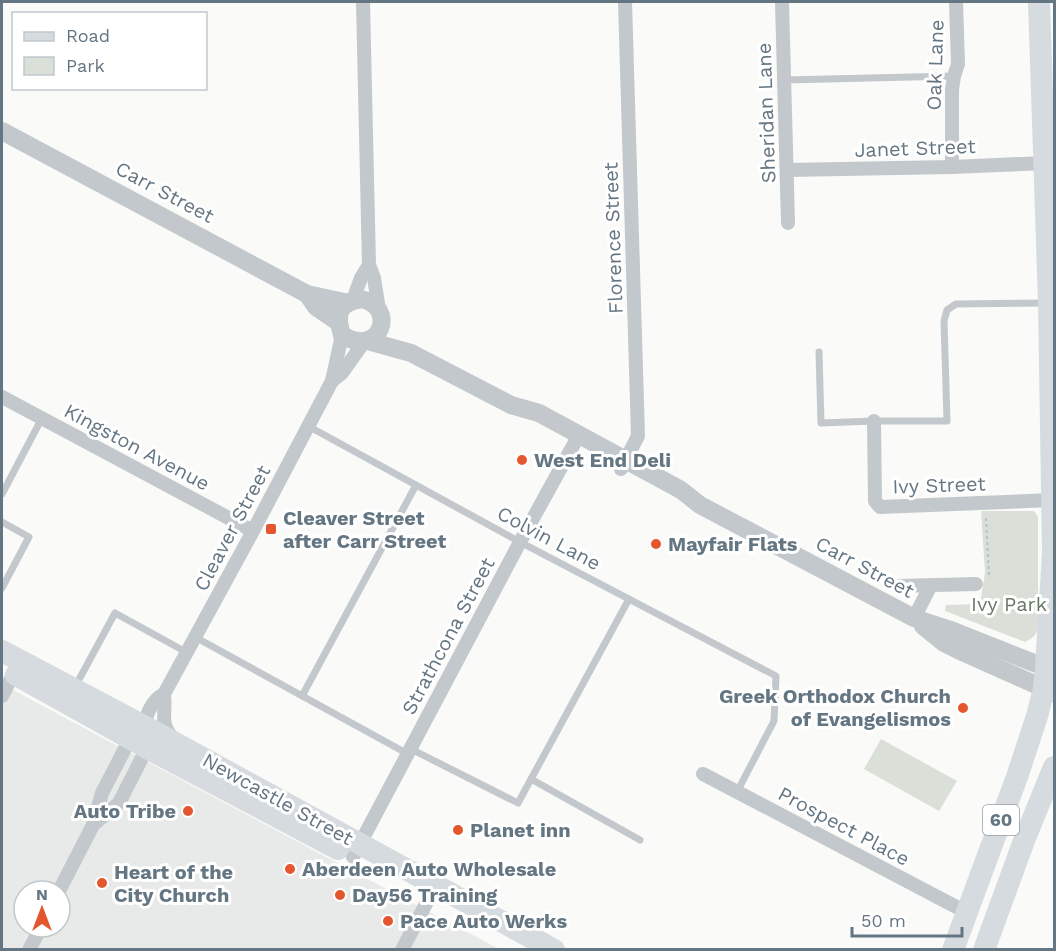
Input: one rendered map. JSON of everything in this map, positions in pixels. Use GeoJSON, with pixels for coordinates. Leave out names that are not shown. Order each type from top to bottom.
{"type":"FeatureCollection","features":[{"type":"Feature","properties":{"kind":"main road","name":"60"},"geometry":{"type":"LineString","coordinates":[[953,950],[1050,680],[1053,552],[1049,303],[1039,2]]}},
{"type":"Feature","properties":{"kind":"main road","name":"Newcastle Street"},"geometry":{"type":"LineString","coordinates":[[9,663],[74,689],[357,851],[554,950]]}},
{"type":"Feature","properties":{"kind":"main road","name":"Newcastle Street"},"geometry":{"type":"LineString","coordinates":[[9,663],[177,744],[357,851]]}},
{"type":"Feature","properties":{"kind":"main road","name":"60"},"geometry":{"type":"LineString","coordinates":[[984,950],[1054,767]]}},
{"type":"Feature","properties":{"kind":"main road","name":"Newcastle Street"},"geometry":{"type":"LineString","coordinates":[[434,891],[530,950]]}},
{"type":"Feature","properties":{"kind":"street"},"geometry":{"type":"LineString","coordinates":[[332,381],[342,373],[366,341],[377,334],[380,329],[380,313],[374,278],[369,264],[363,2]]}},
{"type":"Feature","properties":{"kind":"street","name":"Florence Street"},"geometry":{"type":"LineString","coordinates":[[624,464],[638,436],[625,2]]}},
{"type":"Feature","properties":{"kind":"street","name":"Sheridan Lane"},"geometry":{"type":"LineString","coordinates":[[782,2],[789,223]]}},
{"type":"Feature","properties":{"kind":"street","name":"Oak Lane"},"geometry":{"type":"LineString","coordinates":[[952,167],[952,90],[958,64],[956,2]]}},
{"type":"Feature","properties":{"kind":"street","name":"Carr Street"},"geometry":{"type":"LineString","coordinates":[[2,131],[307,294],[351,301]]}},
{"type":"Feature","properties":{"kind":"street","name":"Janet Street"},"geometry":{"type":"LineString","coordinates":[[788,170],[1044,163]]}},
{"type":"Feature","properties":{"kind":"street"},"geometry":{"type":"LineString","coordinates":[[351,301],[369,264]]}},
{"type":"Feature","properties":{"kind":"street","name":"Carr Street"},"geometry":{"type":"LineString","coordinates":[[307,294],[316,307],[340,328]]}},
{"type":"Feature","properties":{"kind":"street"},"geometry":{"type":"LineString","coordinates":[[332,381],[340,328],[339,313],[351,301],[361,299],[374,304],[380,313]]}},
{"type":"Feature","properties":{"kind":"street","name":"Carr Street"},"geometry":{"type":"LineString","coordinates":[[380,313],[392,332],[411,353]]}},
{"type":"Feature","properties":{"kind":"street"},"geometry":{"type":"LineString","coordinates":[[340,328],[357,342],[366,341]]}},
{"type":"Feature","properties":{"kind":"street","name":"Carr Street"},"geometry":{"type":"LineString","coordinates":[[366,341],[411,353],[511,405],[539,413],[576,439],[681,490],[700,505],[914,618],[951,630],[1050,680]]}},
{"type":"Feature","properties":{"kind":"street","name":"Cleaver Street"},"geometry":{"type":"LineString","coordinates":[[177,744],[165,729],[164,694],[332,381]]}},
{"type":"Feature","properties":{"kind":"street","name":"Kingston Avenue"},"geometry":{"type":"LineString","coordinates":[[2,397],[253,531]]}},
{"type":"Feature","properties":{"kind":"street","name":"Ivy Street"},"geometry":{"type":"LineString","coordinates":[[874,421],[875,501],[880,507],[1052,500]]}},
{"type":"Feature","properties":{"kind":"street","name":"Strathcona Street"},"geometry":{"type":"LineString","coordinates":[[357,851],[576,439]]}},
{"type":"Feature","properties":{"kind":"street","name":"Carr Street"},"geometry":{"type":"LineString","coordinates":[[897,586],[976,584]]}},
{"type":"Feature","properties":{"kind":"street","name":"Carr Street"},"geometry":{"type":"LineString","coordinates":[[914,618],[931,585]]}},
{"type":"Feature","properties":{"kind":"street"},"geometry":{"type":"LineString","coordinates":[[2,696],[9,663]]}},
{"type":"Feature","properties":{"kind":"street","name":"Cleaver Street"},"geometry":{"type":"LineString","coordinates":[[93,825],[119,803],[143,728],[156,698],[164,694]]}},
{"type":"Feature","properties":{"kind":"street","name":"Cleaver Street"},"geometry":{"type":"LineString","coordinates":[[65,879],[93,825],[102,792],[143,728]]}},
{"type":"Feature","properties":{"kind":"street","name":"Prospect Place"},"geometry":{"type":"LineString","coordinates":[[703,774],[966,912]]}},
{"type":"Feature","properties":{"kind":"street"},"geometry":{"type":"LineString","coordinates":[[402,950],[434,891]]}},
{"type":"Feature","properties":{"kind":"lane"},"geometry":{"type":"LineString","coordinates":[[785,80],[954,76]]}},
{"type":"Feature","properties":{"kind":"lane"},"geometry":{"type":"LineString","coordinates":[[819,352],[820,423],[947,421],[944,321],[947,310],[956,304],[1049,303]]}},
{"type":"Feature","properties":{"kind":"lane"},"geometry":{"type":"LineString","coordinates":[[2,494],[42,418]]}},
{"type":"Feature","properties":{"kind":"lane","name":"Colvin Lane"},"geometry":{"type":"LineString","coordinates":[[308,426],[520,542],[776,676],[774,721],[737,792]]}},
{"type":"Feature","properties":{"kind":"lane"},"geometry":{"type":"LineString","coordinates":[[302,696],[416,485]]}},
{"type":"Feature","properties":{"kind":"lane"},"geometry":{"type":"LineString","coordinates":[[2,522],[29,537],[2,588]]}},
{"type":"Feature","properties":{"kind":"lane"},"geometry":{"type":"LineString","coordinates":[[195,637],[409,751],[518,803],[629,599]]}},
{"type":"Feature","properties":{"kind":"lane"},"geometry":{"type":"LineString","coordinates":[[74,689],[115,613],[186,652]]}},
{"type":"Feature","properties":{"kind":"lane"},"geometry":{"type":"LineString","coordinates":[[531,779],[640,840]]}},
{"type":"Feature","properties":{"kind":"path"},"geometry":{"type":"LineString","coordinates":[[985,503],[989,575]]}},
{"type":"Feature","properties":{"kind":"shaded area"},"geometry":{"type":"Polygon","coordinates":[[[2,684],[499,949],[2,949],[2,684]]]}},
{"type":"Feature","properties":{"kind":"green space","name":"Ivy Park"},"geometry":{"type":"Polygon","coordinates":[[[981,511],[1034,511],[1038,517],[1038,626],[1034,636],[1025,642],[945,611],[946,605],[980,604],[985,573],[981,511]]]}},
{"type":"Feature","properties":{"kind":"green space"},"geometry":{"type":"Polygon","coordinates":[[[881,739],[957,781],[939,811],[864,769],[881,739]]]}},
{"type":"Feature","properties":{"kind":"place","name":"West End Deli"},"geometry":{"type":"Point","coordinates":[522,460]}},
{"type":"Feature","properties":{"kind":"place","name":"Cleaver Street after Carr Street"},"geometry":{"type":"Point","coordinates":[271,529]}},
{"type":"Feature","properties":{"kind":"place","name":"Mayfair Flats"},"geometry":{"type":"Point","coordinates":[656,544]}},
{"type":"Feature","properties":{"kind":"place","name":"Greek Orthodox Church of Evangelismos"},"geometry":{"type":"Point","coordinates":[963,708]}},
{"type":"Feature","properties":{"kind":"place","name":"Auto Tribe"},"geometry":{"type":"Point","coordinates":[188,811]}},
{"type":"Feature","properties":{"kind":"place","name":"Planet inn"},"geometry":{"type":"Point","coordinates":[458,830]}},
{"type":"Feature","properties":{"kind":"place","name":"Aberdeen Auto Wholesale"},"geometry":{"type":"Point","coordinates":[290,869]}},
{"type":"Feature","properties":{"kind":"place","name":"Heart of the City Church"},"geometry":{"type":"Point","coordinates":[102,883]}},
{"type":"Feature","properties":{"kind":"place","name":"Day56 Training"},"geometry":{"type":"Point","coordinates":[340,895]}},
{"type":"Feature","properties":{"kind":"place","name":"Pace Auto Werks"},"geometry":{"type":"Point","coordinates":[388,921]}}]}
